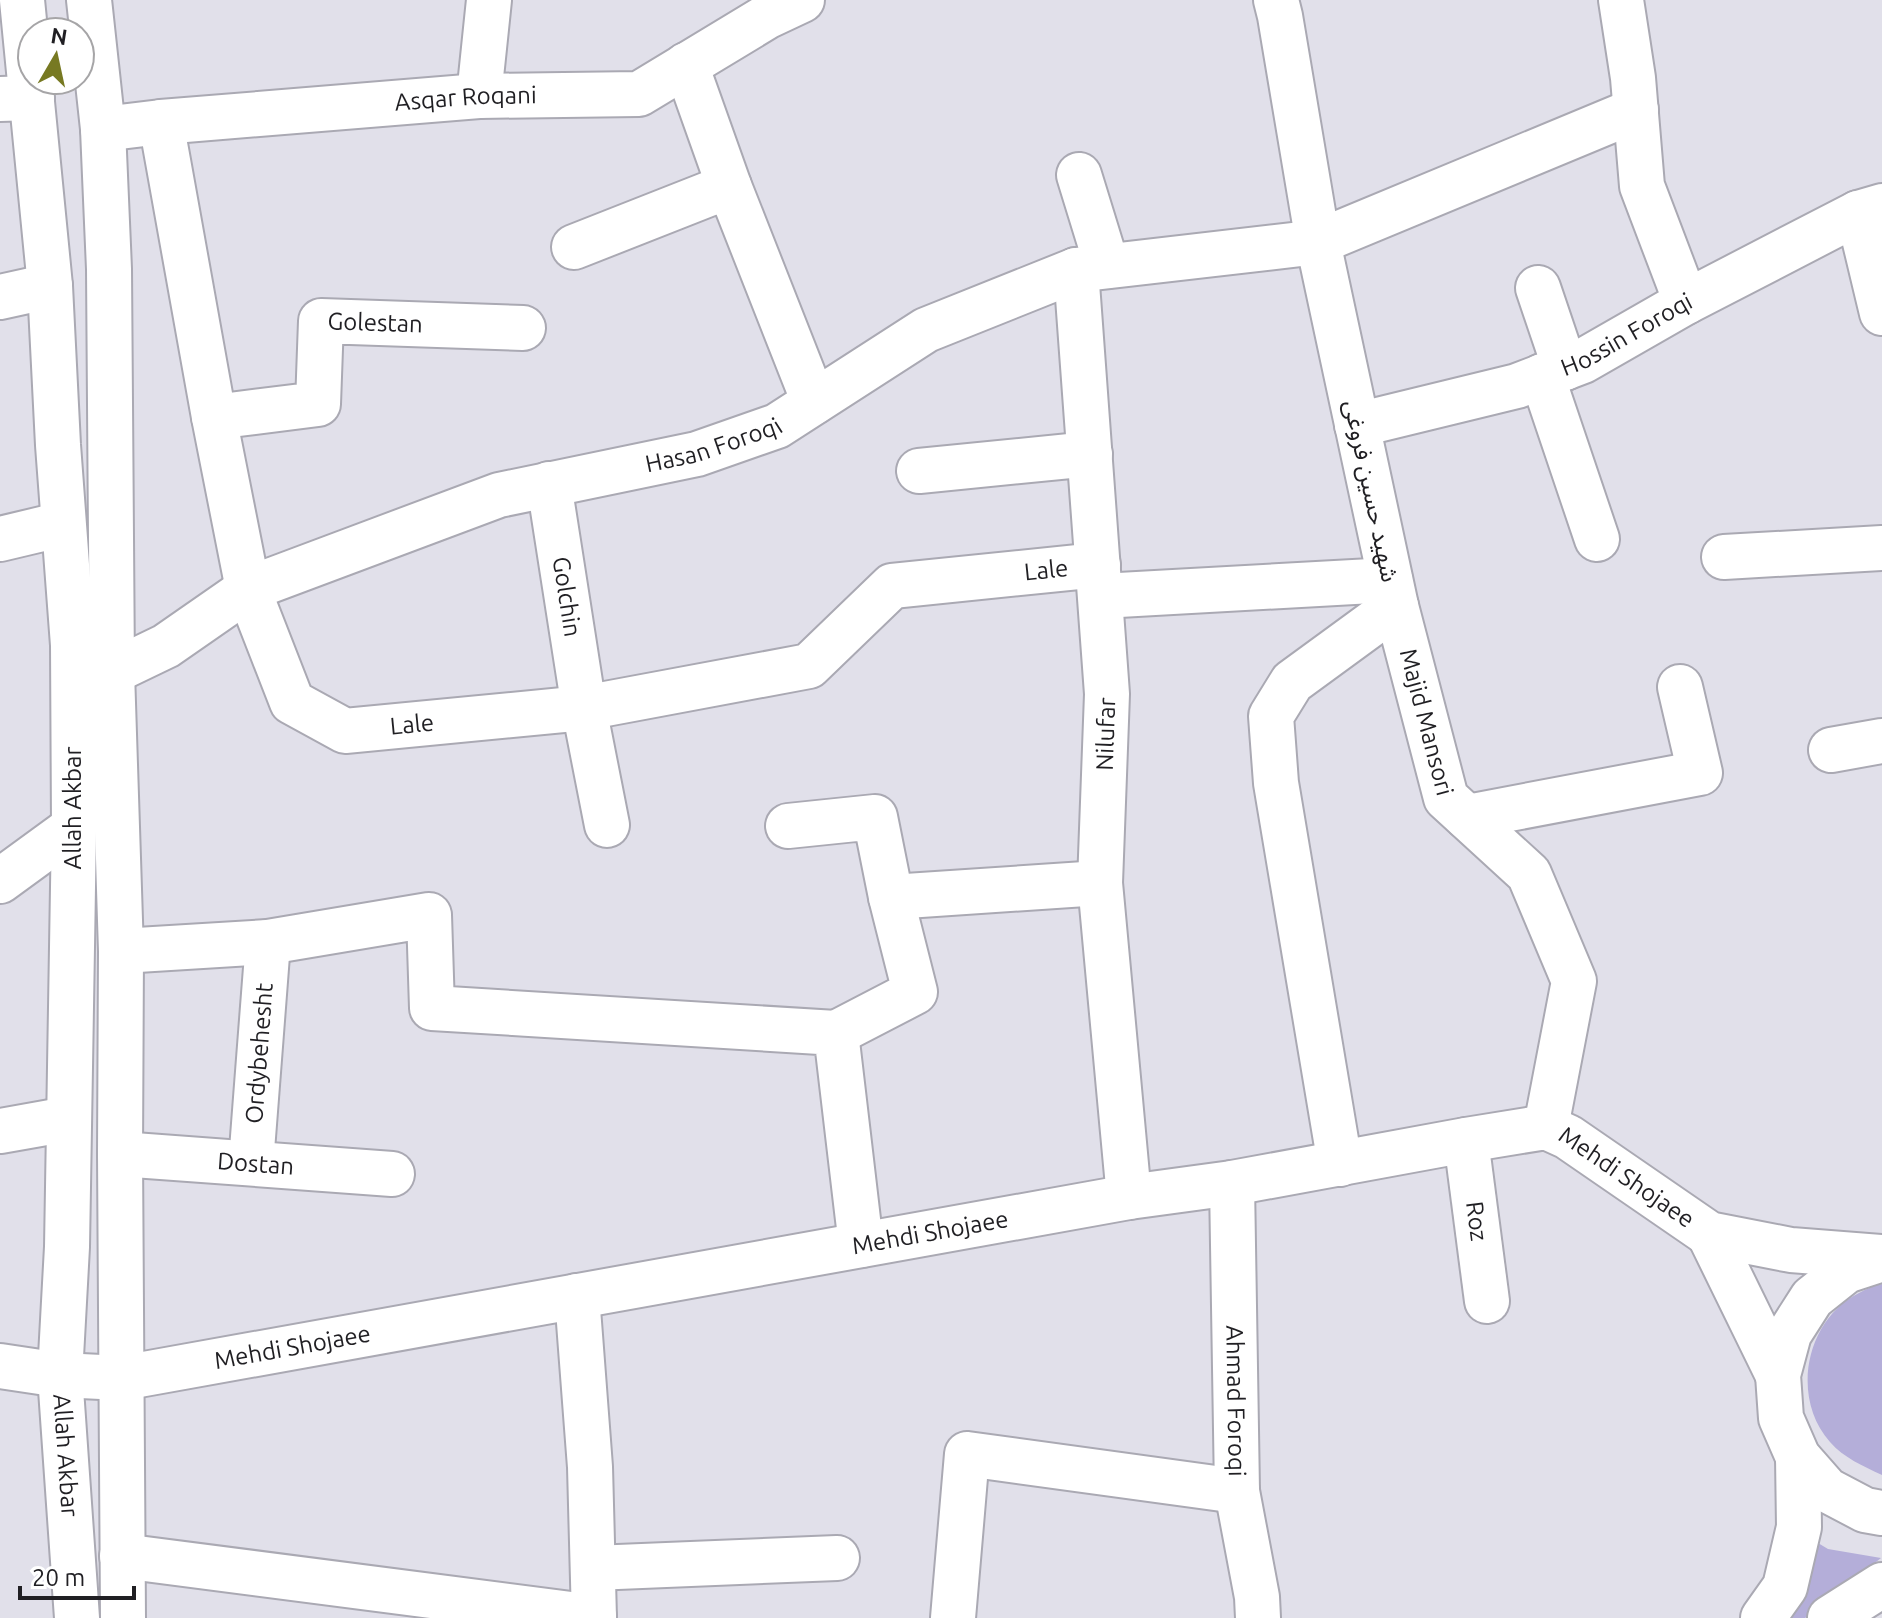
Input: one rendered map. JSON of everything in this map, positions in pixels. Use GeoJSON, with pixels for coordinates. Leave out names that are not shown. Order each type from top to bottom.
{"type":"FeatureCollection","features":[{"type":"Feature","properties":{"kind":"street","name":"Allah Akbar"},"geometry":{"type":"LineString","coordinates":[[22,0],[16,99],[50,286],[73,645],[74,827],[67,1247],[60,1375],[77,1618]]}},
{"type":"Feature","properties":{"kind":"street","name":"Allah Akbar"},"geometry":{"type":"LineString","coordinates":[[89,0],[103,129],[109,269],[112,672],[121,951],[123,1618]]}},
{"type":"Feature","properties":{"kind":"street"},"geometry":{"type":"LineString","coordinates":[[479,96],[489,0]]}},
{"type":"Feature","properties":{"kind":"street"},"geometry":{"type":"LineString","coordinates":[[1621,0],[1636,110],[1642,186],[1686,302]]}},
{"type":"Feature","properties":{"kind":"street","name":"Asqar Roqani"},"geometry":{"type":"LineString","coordinates":[[103,129],[479,96],[639,94],[778,5]]}},
{"type":"Feature","properties":{"kind":"street","name":"شهید حسین فروغی"},"geometry":{"type":"LineString","coordinates":[[1289,5],[1318,242],[1393,593],[1292,682],[1271,716],[1276,783],[1340,1164]]}},
{"type":"Feature","properties":{"kind":"street"},"geometry":{"type":"LineString","coordinates":[[686,65],[729,186],[814,402]]}},
{"type":"Feature","properties":{"kind":"street","name":"Hasan Foroqi"},"geometry":{"type":"LineString","coordinates":[[112,672],[166,646],[248,589],[499,495],[697,454],[777,426],[926,330],[1092,268],[1318,242],[1636,110]]}},
{"type":"Feature","properties":{"kind":"street","name":"Lale"},"geometry":{"type":"LineString","coordinates":[[161,122],[248,589],[292,702],[345,731],[584,708],[809,666],[892,586],[1100,581],[1393,593]]}},
{"type":"Feature","properties":{"kind":"street","name":"Nilufar"},"geometry":{"type":"LineString","coordinates":[[1079,175],[1092,268],[1090,454],[1107,694],[1100,883],[1129,1197]]}},
{"type":"Feature","properties":{"kind":"street"},"geometry":{"type":"LineString","coordinates":[[574,247],[729,186]]}},
{"type":"Feature","properties":{"kind":"street"},"geometry":{"type":"LineString","coordinates":[[1870,210],[1882,313]]}},
{"type":"Feature","properties":{"kind":"street","name":"Hossin Foroqi"},"geometry":{"type":"LineString","coordinates":[[1357,425],[1517,386],[1583,361],[1686,302],[1870,210]]}},
{"type":"Feature","properties":{"kind":"street"},"geometry":{"type":"LineString","coordinates":[[0,297],[50,286]]}},
{"type":"Feature","properties":{"kind":"street"},"geometry":{"type":"LineString","coordinates":[[1538,288],[1553,372],[1597,539]]}},
{"type":"Feature","properties":{"kind":"street","name":"Golestan"},"geometry":{"type":"LineString","coordinates":[[214,417],[318,404],[321,321],[523,328]]}},
{"type":"Feature","properties":{"kind":"street"},"geometry":{"type":"LineString","coordinates":[[56,412],[109,417]]}},
{"type":"Feature","properties":{"kind":"street"},"geometry":{"type":"LineString","coordinates":[[919,471],[1090,454]]}},
{"type":"Feature","properties":{"kind":"street","name":"Golchin"},"geometry":{"type":"LineString","coordinates":[[549,484],[584,708],[607,825]]}},
{"type":"Feature","properties":{"kind":"street"},"geometry":{"type":"LineString","coordinates":[[0,539],[63,524]]}},
{"type":"Feature","properties":{"kind":"street"},"geometry":{"type":"LineString","coordinates":[[1724,557],[1882,548]]}},
{"type":"Feature","properties":{"kind":"street","name":"Majid Mansori"},"geometry":{"type":"LineString","coordinates":[[1393,593],[1446,798],[1529,874],[1574,981],[1546,1127]]}},
{"type":"Feature","properties":{"kind":"street"},"geometry":{"type":"LineString","coordinates":[[1467,817],[1700,773],[1680,687]]}},
{"type":"Feature","properties":{"kind":"street"},"geometry":{"type":"LineString","coordinates":[[1831,750],[1882,741]]}},
{"type":"Feature","properties":{"kind":"street"},"geometry":{"type":"LineString","coordinates":[[121,951],[268,942],[429,915],[432,1008],[836,1033],[915,992],[875,817],[788,826]]}},
{"type":"Feature","properties":{"kind":"street"},"geometry":{"type":"LineString","coordinates":[[0,881],[74,827]]}},
{"type":"Feature","properties":{"kind":"street"},"geometry":{"type":"LineString","coordinates":[[891,897],[1100,883]]}},
{"type":"Feature","properties":{"kind":"street","name":"Ordybehesht"},"geometry":{"type":"LineString","coordinates":[[251,1163],[268,942]]}},
{"type":"Feature","properties":{"kind":"street"},"geometry":{"type":"LineString","coordinates":[[836,1033],[861,1245]]}},
{"type":"Feature","properties":{"kind":"street"},"geometry":{"type":"LineString","coordinates":[[0,1131],[68,1119]]}},
{"type":"Feature","properties":{"kind":"street","name":"Mehdi Shojaee"},"geometry":{"type":"LineString","coordinates":[[0,1366],[60,1375],[122,1378],[1129,1197],[1232,1183],[1546,1127],[1568,1137],[1709,1234]]}},
{"type":"Feature","properties":{"kind":"street","name":"Roz"},"geometry":{"type":"LineString","coordinates":[[1466,1140],[1487,1301]]}},
{"type":"Feature","properties":{"kind":"street","name":"Dostan"},"geometry":{"type":"LineString","coordinates":[[120,1154],[392,1174]]}},
{"type":"Feature","properties":{"kind":"street","name":"Ahmad Foroqi"},"geometry":{"type":"LineString","coordinates":[[1232,1183],[1237,1491],[1257,1597],[1258,1618]]}},
{"type":"Feature","properties":{"kind":"street"},"geometry":{"type":"LineString","coordinates":[[1709,1234],[1791,1250],[1882,1258]]}},
{"type":"Feature","properties":{"kind":"street"},"geometry":{"type":"LineString","coordinates":[[1709,1234],[1778,1375]]}},
{"type":"Feature","properties":{"kind":"street"},"geometry":{"type":"LineString","coordinates":[[1882,1258],[1846,1271],[1812,1298],[1789,1334],[1778,1375],[1781,1418],[1798,1457],[1827,1490],[1865,1510],[1882,1513]]}},
{"type":"Feature","properties":{"kind":"street"},"geometry":{"type":"LineString","coordinates":[[122,1556],[594,1617],[590,1467],[577,1296]]}},
{"type":"Feature","properties":{"kind":"street"},"geometry":{"type":"LineString","coordinates":[[953,1618],[967,1454],[1237,1491]]}},
{"type":"Feature","properties":{"kind":"street"},"geometry":{"type":"LineString","coordinates":[[1763,1618],[1785,1587],[1799,1527],[1798,1457]]}},
{"type":"Feature","properties":{"kind":"street"},"geometry":{"type":"LineString","coordinates":[[593,1568],[837,1558]]}},
{"type":"Feature","properties":{"kind":"shaded area"},"geometry":{"type":"Polygon","coordinates":[[[1882,1284],[1882,1475],[1848,1457],[1830,1442],[1818,1424],[1810,1403],[1808,1382],[1810,1360],[1826,1321],[1841,1305],[1859,1293],[1882,1284]]]}},
{"type":"Feature","properties":{"kind":"shaded area"},"geometry":{"type":"Polygon","coordinates":[[[1808,1537],[1828,1549],[1881,1558],[1805,1618],[1782,1618],[1808,1537]]]}}]}
